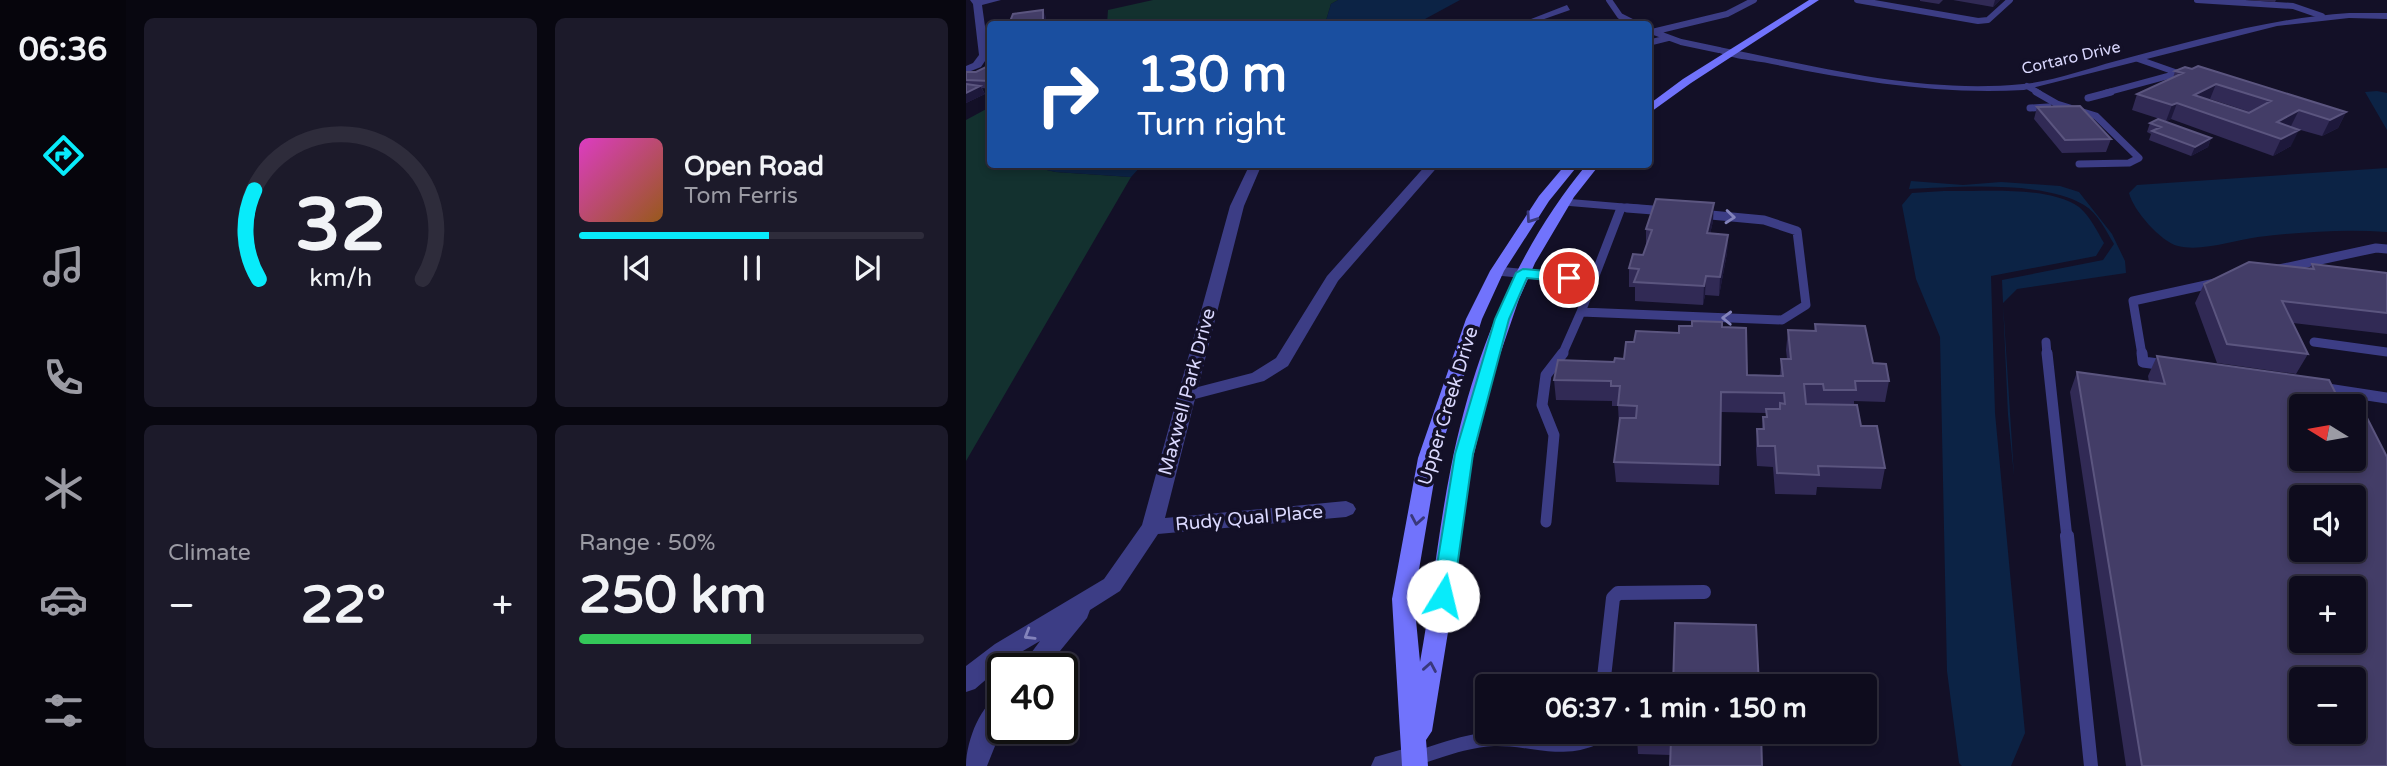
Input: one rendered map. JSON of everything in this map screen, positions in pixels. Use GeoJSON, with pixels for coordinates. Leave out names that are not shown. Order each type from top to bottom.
{"type":"FeatureCollection","features":[{"type":"Feature","properties":{"kind":"street"},"geometry":{"type":"LineString","coordinates":[[966,70],[977,65],[984,55],[976,1],[997,0]]}},
{"type":"Feature","properties":{"kind":"street"},"geometry":{"type":"LineString","coordinates":[[1674,77],[1799,0]]}},
{"type":"Feature","properties":{"kind":"street"},"geometry":{"type":"LineString","coordinates":[[1652,108],[1687,81],[1815,0]]}},
{"type":"Feature","properties":{"kind":"street"},"geometry":{"type":"LineString","coordinates":[[1531,21],[1567,8]]}},
{"type":"Feature","properties":{"kind":"street","name":"Cortaro Drive"},"geometry":{"type":"LineString","coordinates":[[1719,50],[1905,87],[1958,89],[2027,86],[2275,22],[2322,16],[2387,17]]}},
{"type":"Feature","properties":{"kind":"street","name":"Maxwell Park Drive"},"geometry":{"type":"LineString","coordinates":[[966,681],[1003,651],[1112,585],[1152,527],[1237,206],[1254,168]]}},
{"type":"Feature","properties":{"kind":"street"},"geometry":{"type":"LineString","coordinates":[[1186,396],[1258,377],[1282,362],[1332,279],[1430,168]]}},
{"type":"Feature","properties":{"kind":"street","name":"Upper Creek Drive"},"geometry":{"type":"LineString","coordinates":[[1415,762],[1403,599],[1428,458],[1474,319],[1497,271],[1529,220],[1570,168]]}},
{"type":"Feature","properties":{"kind":"street","name":"Upper Creek Drive"},"geometry":{"type":"LineString","coordinates":[[1415,762],[1464,454],[1502,319],[1523,273],[1564,202],[1591,168]]}},
{"type":"Feature","properties":{"kind":"street","name":"Rudy Qual Place"},"geometry":{"type":"LineString","coordinates":[[1152,527],[1346,509]]}},
{"type":"Feature","properties":{"kind":"street","name":"Maxwell Park Drive"},"geometry":{"type":"LineString","coordinates":[[1044,653],[1088,600]]}},
{"type":"Feature","properties":{"kind":"street"},"geometry":{"type":"LineString","coordinates":[[974,766],[987,734]]}},
{"type":"Feature","properties":{"kind":"street"},"geometry":{"type":"LineString","coordinates":[[1384,766],[1415,762]]}},
{"type":"Feature","properties":{"kind":"lane"},"geometry":{"type":"LineString","coordinates":[[1609,0],[1620,16],[1630,21]]}},
{"type":"Feature","properties":{"kind":"lane"},"geometry":{"type":"LineString","coordinates":[[1652,31],[1727,14],[1754,0]]}},
{"type":"Feature","properties":{"kind":"lane"},"geometry":{"type":"LineString","coordinates":[[1857,0],[1978,21],[1988,20],[2010,0]]}},
{"type":"Feature","properties":{"kind":"lane"},"geometry":{"type":"LineString","coordinates":[[2197,0],[2293,6],[2322,16]]}},
{"type":"Feature","properties":{"kind":"lane"},"geometry":{"type":"LineString","coordinates":[[2290,0],[2293,6]]}},
{"type":"Feature","properties":{"kind":"lane"},"geometry":{"type":"LineString","coordinates":[[1652,32],[1719,50]]}},
{"type":"Feature","properties":{"kind":"lane"},"geometry":{"type":"LineString","coordinates":[[1652,42],[1668,38]]}},
{"type":"Feature","properties":{"kind":"lane"},"geometry":{"type":"LineString","coordinates":[[2138,59],[2194,76]]}},
{"type":"Feature","properties":{"kind":"lane"},"geometry":{"type":"LineString","coordinates":[[2088,98],[2175,72]]}},
{"type":"Feature","properties":{"kind":"lane"},"geometry":{"type":"LineString","coordinates":[[2027,86],[2065,107],[2096,116],[2139,158],[2129,163],[2079,164]]}},
{"type":"Feature","properties":{"kind":"lane"},"geometry":{"type":"LineString","coordinates":[[2030,108],[2065,107]]}},
{"type":"Feature","properties":{"kind":"lane"},"geometry":{"type":"LineString","coordinates":[[1564,202],[1764,220],[1797,231],[1806,305],[1782,320],[1581,312]]}},
{"type":"Feature","properties":{"kind":"lane"},"geometry":{"type":"LineString","coordinates":[[1546,522],[1554,436],[1542,405],[1546,375],[1561,357],[1622,207]]}},
{"type":"Feature","properties":{"kind":"lane"},"geometry":{"type":"LineString","coordinates":[[2268,272],[2376,248],[2387,249]]}},
{"type":"Feature","properties":{"kind":"lane"},"geometry":{"type":"LineString","coordinates":[[1497,271],[1592,280]]}},
{"type":"Feature","properties":{"kind":"lane"},"geometry":{"type":"LineString","coordinates":[[2183,368],[2143,362],[2133,301],[2228,280]]}},
{"type":"Feature","properties":{"kind":"lane"},"geometry":{"type":"LineString","coordinates":[[2046,342],[2091,766]]}},
{"type":"Feature","properties":{"kind":"lane"},"geometry":{"type":"LineString","coordinates":[[2314,342],[2386,354]]}},
{"type":"Feature","properties":{"kind":"lane"},"geometry":{"type":"LineString","coordinates":[[2306,386],[2387,398]]}},
{"type":"Feature","properties":{"kind":"lane"},"geometry":{"type":"LineString","coordinates":[[1604,674],[1613,597],[1618,593],[1704,592]]}},
{"type":"Feature","properties":{"kind":"lane"},"geometry":{"type":"LineString","coordinates":[[1415,762],[1457,746],[1475,743]]}},
{"type":"Feature","properties":{"kind":"lane"},"geometry":{"type":"LineString","coordinates":[[1540,744],[1576,748],[1584,744]]}},
{"type":"Feature","properties":{"kind":"green space"},"geometry":{"type":"Polygon","coordinates":[[[1153,0],[1338,0],[1331,4],[1326,21],[1107,21],[1108,10],[1153,0]]]}},
{"type":"Feature","properties":{"kind":"green space"},"geometry":{"type":"Polygon","coordinates":[[[987,109],[987,168],[1038,168],[1056,172],[1131,177],[966,461],[966,120],[987,109]]]}},
{"type":"Feature","properties":{"kind":"water"},"geometry":{"type":"Polygon","coordinates":[[[1338,0],[1460,0],[1425,19],[1414,21],[1326,21],[1331,4],[1338,0]]]}},
{"type":"Feature","properties":{"kind":"water"},"geometry":{"type":"Polygon","coordinates":[[[2365,92],[2387,93],[2387,130],[2365,92]]]}},
{"type":"Feature","properties":{"kind":"water"},"geometry":{"type":"Polygon","coordinates":[[[1038,168],[1139,168],[1131,177],[1056,172],[1038,168]]]}},
{"type":"Feature","properties":{"kind":"water"},"geometry":{"type":"Polygon","coordinates":[[[2387,168],[2387,232],[2306,232],[2258,237],[2208,247],[2178,246],[2156,232],[2136,208],[2129,193],[2137,185],[2387,168]]]}},
{"type":"Feature","properties":{"kind":"water"},"geometry":{"type":"Polygon","coordinates":[[[1911,181],[1963,185],[2001,182],[2060,186],[2079,192],[2112,234],[2125,261],[2126,273],[2017,289],[2003,303],[2002,280],[2103,260],[2114,244],[2098,217],[2084,205],[2046,192],[1999,187],[1909,189],[1911,181]]]}},
{"type":"Feature","properties":{"kind":"water"},"geometry":{"type":"Polygon","coordinates":[[[2014,191],[2050,195],[2066,200],[2083,211],[2104,243],[2096,256],[1991,276],[1995,413],[2025,733],[2011,766],[1962,766],[1959,763],[1947,671],[1940,337],[1916,279],[1902,205],[1912,193],[2014,191]]]}},
{"type":"Feature","properties":{"kind":"water"},"geometry":{"type":"Polygon","coordinates":[[[2003,304],[2014,476],[2008,415],[2003,304]]]}},
{"type":"Feature","properties":{"kind":"building"},"geometry":{"type":"Polygon","coordinates":[[[1043,10],[1043,21],[1010,21],[1013,14],[1043,10]]]}},
{"type":"Feature","properties":{"kind":"building"},"geometry":{"type":"Polygon","coordinates":[[[987,66],[987,81],[966,80],[966,72],[976,72],[987,66]]]}},
{"type":"Feature","properties":{"kind":"building"},"geometry":{"type":"Polygon","coordinates":[[[2198,66],[2346,112],[2330,120],[2299,110],[2277,122],[2299,130],[2281,139],[2177,103],[2172,105],[2137,94],[2183,73],[2175,71],[2185,67],[2192,69],[2198,66]],[[2216,84],[2194,95],[2249,113],[2271,101],[2216,84]]]}},
{"type":"Feature","properties":{"kind":"building"},"geometry":{"type":"Polygon","coordinates":[[[966,84],[980,86],[966,93],[966,84]]]}},
{"type":"Feature","properties":{"kind":"building"},"geometry":{"type":"Polygon","coordinates":[[[2080,106],[2111,139],[2065,140],[2037,107],[2080,106]]]}},
{"type":"Feature","properties":{"kind":"building"},"geometry":{"type":"Polygon","coordinates":[[[2158,119],[2211,138],[2195,147],[2152,131],[2161,127],[2150,123],[2158,119]]]}},
{"type":"Feature","properties":{"kind":"building"},"geometry":{"type":"Polygon","coordinates":[[[1656,199],[1714,203],[1707,233],[1728,235],[1720,277],[1706,276],[1704,286],[1634,282],[1639,269],[1629,268],[1633,254],[1643,255],[1652,230],[1646,229],[1656,199]]]}},
{"type":"Feature","properties":{"kind":"building"},"geometry":{"type":"Polygon","coordinates":[[[2249,262],[2314,269],[2312,264],[2387,273],[2387,313],[2282,301],[2308,354],[2227,344],[2204,284],[2249,262]]]}},
{"type":"Feature","properties":{"kind":"building"},"geometry":{"type":"Polygon","coordinates":[[[1692,321],[1722,322],[1722,327],[1746,328],[1747,375],[1783,376],[1781,359],[1791,359],[1788,330],[1816,331],[1815,324],[1865,326],[1873,363],[1886,364],[1889,381],[1855,381],[1856,390],[1824,390],[1823,384],[1804,384],[1806,404],[1857,405],[1861,426],[1877,426],[1885,468],[1818,466],[1819,475],[1777,473],[1775,446],[1758,446],[1757,429],[1764,429],[1763,417],[1767,417],[1766,409],[1780,409],[1780,403],[1785,404],[1784,393],[1721,392],[1720,465],[1614,462],[1620,418],[1636,418],[1637,406],[1618,405],[1620,386],[1611,386],[1611,381],[1554,380],[1558,360],[1614,362],[1615,358],[1624,359],[1626,342],[1634,342],[1636,331],[1679,333],[1679,326],[1692,326],[1692,321]]]}},
{"type":"Feature","properties":{"kind":"building"},"geometry":{"type":"Polygon","coordinates":[[[2157,356],[2329,380],[2336,394],[2289,394],[2289,471],[2366,471],[2366,416],[2387,457],[2387,766],[2142,766],[2077,372],[2165,384],[2157,356]]]}},
{"type":"Feature","properties":{"kind":"building"},"geometry":{"type":"Polygon","coordinates":[[[1675,623],[1756,625],[1758,674],[1673,674],[1675,623]]]}},
{"type":"Feature","properties":{"kind":"building"},"geometry":{"type":"Polygon","coordinates":[[[1671,744],[1761,744],[1762,766],[1670,766],[1671,744]]]}},
{"type":"Feature","properties":{"kind":"route"},"geometry":{"type":"LineString","coordinates":[[1443,596],[1464,454],[1502,319],[1523,273],[1569,278]]}}]}
